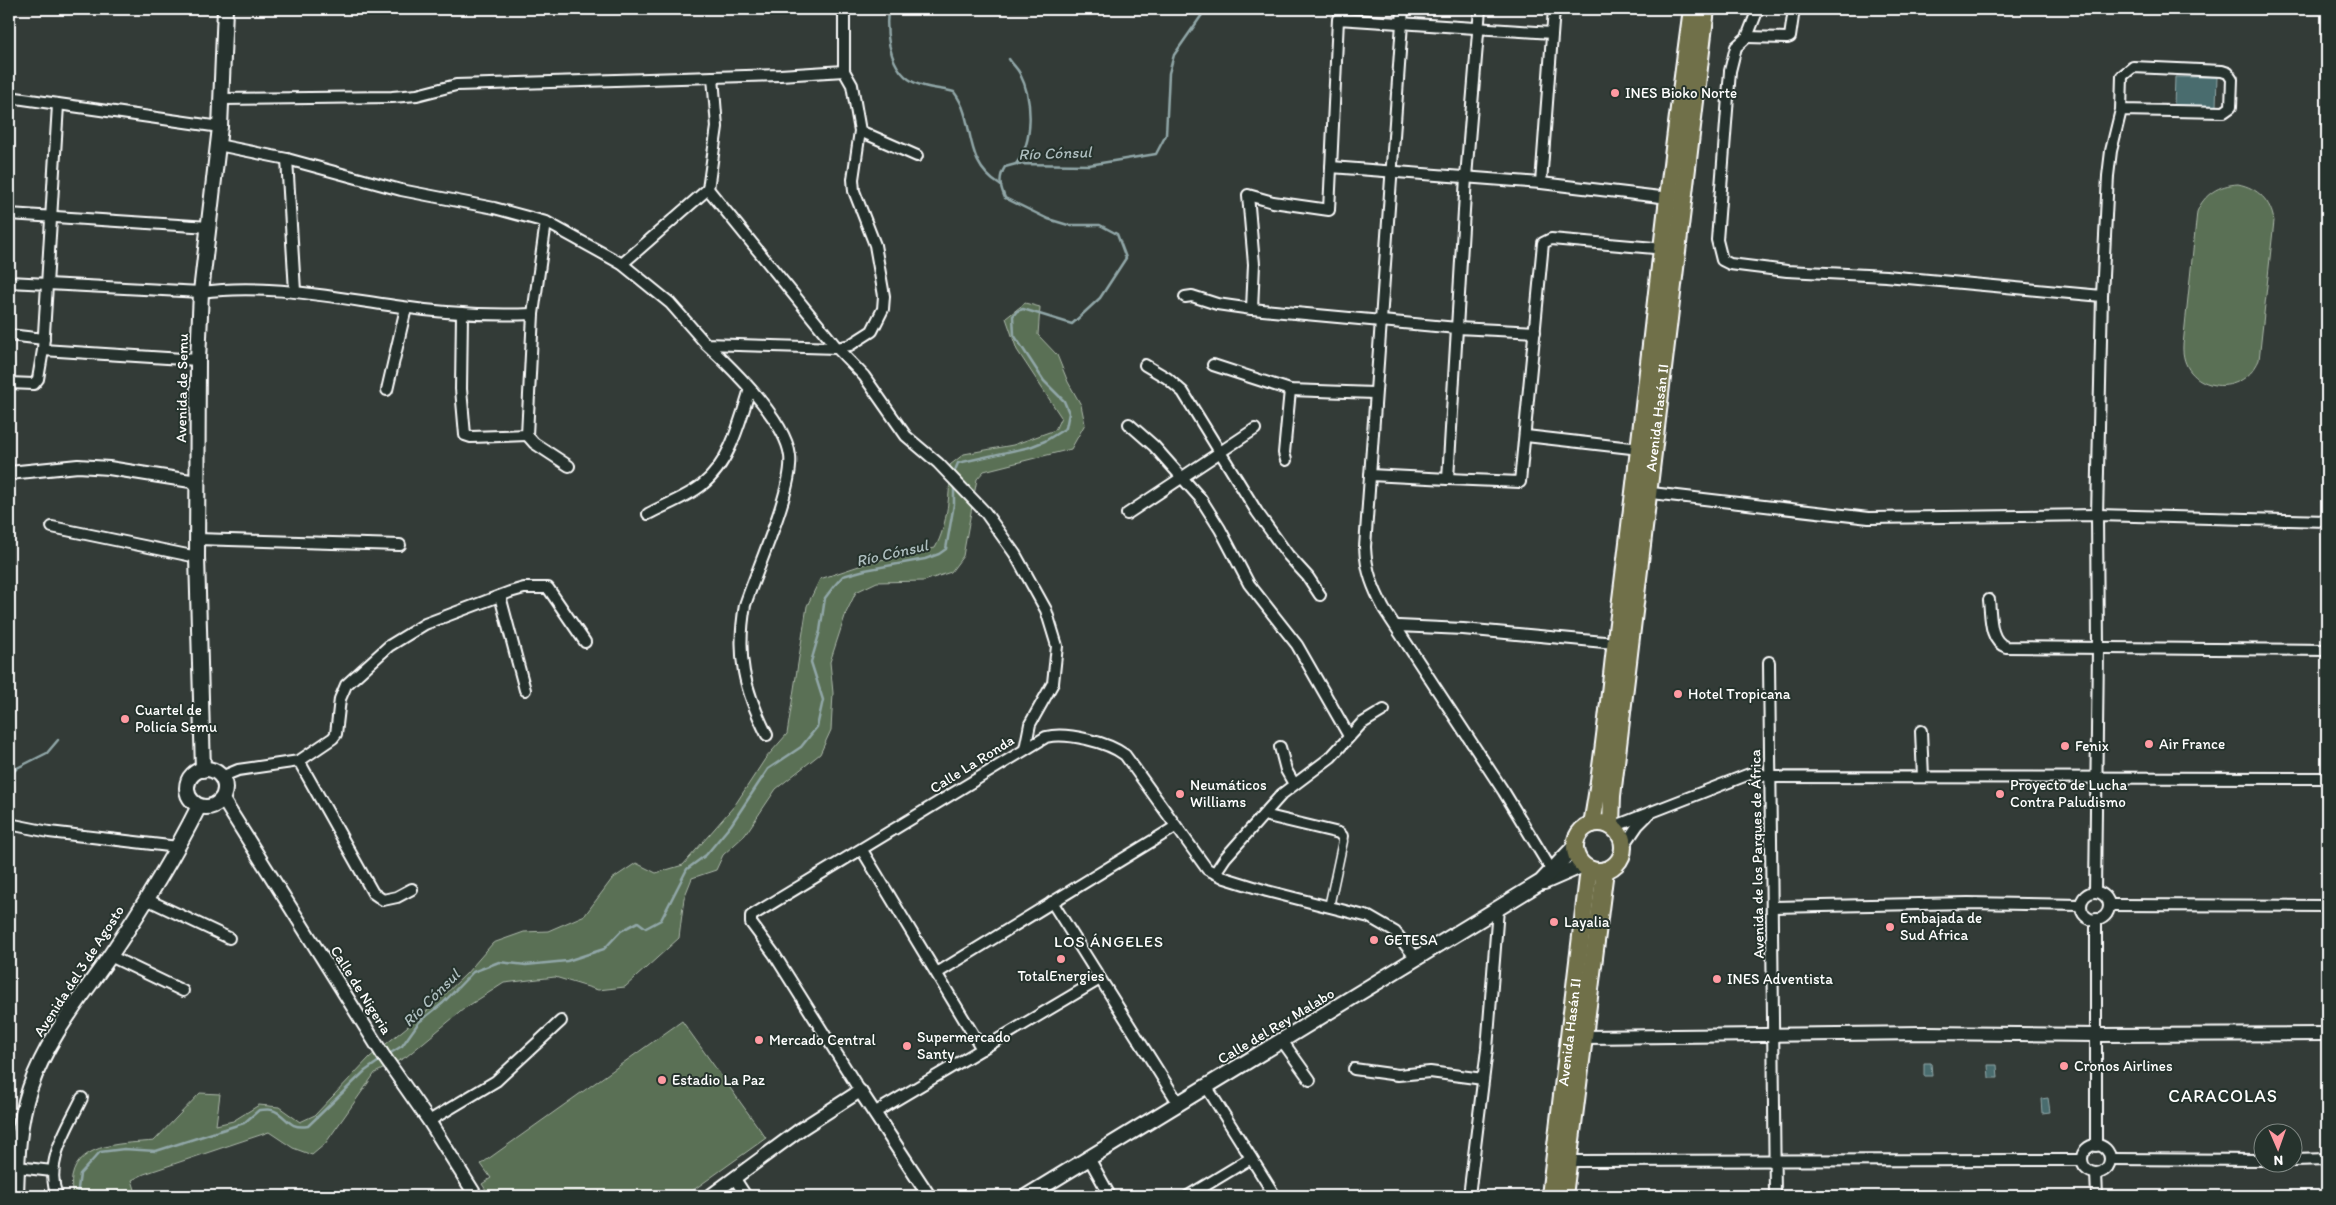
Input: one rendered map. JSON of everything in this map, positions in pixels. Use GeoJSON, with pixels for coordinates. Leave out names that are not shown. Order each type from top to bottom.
{"type":"FeatureCollection","features":[{"type":"Feature","properties":{"kind":"main road","name":"Avenida de Semu"},"geometry":{"type":"LineString","coordinates":[[203,770],[196,557],[198,360],[201,292],[220,127],[225,9]]}},
{"type":"Feature","properties":{"kind":"main road","name":"Avenida Hasán II"},"geometry":{"type":"LineString","coordinates":[[1612,827],[1612,796],[1641,492],[1669,250],[1669,198],[1692,9]]}},
{"type":"Feature","properties":{"kind":"main road","name":"Avenida Hasán II"},"geometry":{"type":"LineString","coordinates":[[1592,824],[1598,794],[1615,643],[1641,492],[1640,449],[1706,9]]}},
{"type":"Feature","properties":{"kind":"main road"},"geometry":{"type":"LineString","coordinates":[[203,770],[216,772],[221,777],[225,787],[222,798],[212,806],[199,806],[190,798],[187,786],[193,776],[203,770]]}},
{"type":"Feature","properties":{"kind":"main road","name":"Avenida del 3 de Agosto"},"geometry":{"type":"LineString","coordinates":[[16,1196],[22,1117],[30,1088],[45,1053],[146,899],[178,847],[199,806]]}},
{"type":"Feature","properties":{"kind":"main road"},"geometry":{"type":"LineString","coordinates":[[1592,824],[1612,827],[1621,836],[1623,847],[1616,864],[1592,868],[1578,860],[1575,846],[1580,832],[1592,824]]}},
{"type":"Feature","properties":{"kind":"main road","name":"Calle del Rey Malabo"},"geometry":{"type":"LineString","coordinates":[[1028,1196],[1206,1086],[1283,1042],[1541,882],[1575,846]]}},
{"type":"Feature","properties":{"kind":"main road","name":"Avenida Hasán II"},"geometry":{"type":"LineString","coordinates":[[1564,1196],[1584,1037],[1592,868]]}},
{"type":"Feature","properties":{"kind":"main road","name":"Avenida Hasán II"},"geometry":{"type":"LineString","coordinates":[[1550,1196],[1592,868]]}},
{"type":"Feature","properties":{"kind":"main road","name":"Calle del Rey Malabo"},"geometry":{"type":"LineString","coordinates":[[1541,882],[1592,868]]}},
{"type":"Feature","properties":{"kind":"street"},"geometry":{"type":"LineString","coordinates":[[706,344],[837,348],[850,345],[872,331],[883,310],[882,282],[875,245],[854,192],[853,179],[860,131],[852,85],[844,71],[844,9]]}},
{"type":"Feature","properties":{"kind":"street"},"geometry":{"type":"LineString","coordinates":[[1403,9],[1381,321],[1374,393],[1365,547],[1367,572],[1384,608],[1398,626],[1552,871]]}},
{"type":"Feature","properties":{"kind":"street"},"geometry":{"type":"LineString","coordinates":[[1448,479],[1466,177],[1480,9]]}},
{"type":"Feature","properties":{"kind":"street"},"geometry":{"type":"LineString","coordinates":[[1541,183],[1554,9]]}},
{"type":"Feature","properties":{"kind":"street"},"geometry":{"type":"LineString","coordinates":[[1758,9],[1747,37],[1736,47],[1730,71],[1717,240],[1722,260],[1730,264],[1787,271],[1886,276],[2102,296]]}},
{"type":"Feature","properties":{"kind":"street"},"geometry":{"type":"LineString","coordinates":[[1747,37],[1787,38],[1792,32],[1794,9]]}},
{"type":"Feature","properties":{"kind":"street"},"geometry":{"type":"LineString","coordinates":[[1252,309],[1254,264],[1248,195],[1273,202],[1329,210],[1338,19],[1552,33]]}},
{"type":"Feature","properties":{"kind":"street"},"geometry":{"type":"LineString","coordinates":[[2095,892],[2098,649],[2097,514],[2102,296],[2109,165],[2121,110],[2122,76],[2133,67],[2222,71],[2228,73],[2232,78],[2231,107],[2224,112],[2121,110]]}},
{"type":"Feature","properties":{"kind":"street"},"geometry":{"type":"LineString","coordinates":[[222,99],[392,98],[417,95],[456,85],[844,71]]}},
{"type":"Feature","properties":{"kind":"street"},"geometry":{"type":"LineString","coordinates":[[622,264],[708,188],[717,127],[713,77]]}},
{"type":"Feature","properties":{"kind":"street"},"geometry":{"type":"LineString","coordinates":[[9,96],[220,127]]}},
{"type":"Feature","properties":{"kind":"street"},"geometry":{"type":"LineString","coordinates":[[9,383],[34,384],[38,379],[44,339],[58,104]]}},
{"type":"Feature","properties":{"kind":"street"},"geometry":{"type":"LineString","coordinates":[[860,131],[917,156]]}},
{"type":"Feature","properties":{"kind":"street"},"geometry":{"type":"LineString","coordinates":[[218,144],[287,159],[401,190],[494,208],[546,222],[622,264],[670,303],[706,344],[750,389],[780,430],[790,456],[790,467],[782,498],[742,619],[741,657],[743,678],[752,706],[767,735]]}},
{"type":"Feature","properties":{"kind":"street"},"geometry":{"type":"LineString","coordinates":[[287,159],[295,291]]}},
{"type":"Feature","properties":{"kind":"street"},"geometry":{"type":"LineString","coordinates":[[1331,167],[1391,170],[1541,183],[1669,198]]}},
{"type":"Feature","properties":{"kind":"street"},"geometry":{"type":"LineString","coordinates":[[708,188],[837,348],[864,376],[906,436],[938,463],[985,512],[1015,554],[1046,610],[1057,646],[1053,683],[1030,724],[1025,749]]}},
{"type":"Feature","properties":{"kind":"street"},"geometry":{"type":"LineString","coordinates":[[9,214],[50,215],[209,227]]}},
{"type":"Feature","properties":{"kind":"street"},"geometry":{"type":"LineString","coordinates":[[526,435],[533,314],[546,222]]}},
{"type":"Feature","properties":{"kind":"street"},"geometry":{"type":"LineString","coordinates":[[1370,475],[1520,482],[1526,436],[1543,244],[1551,239],[1669,250]]}},
{"type":"Feature","properties":{"kind":"street"},"geometry":{"type":"LineString","coordinates":[[9,282],[201,292],[220,290],[295,291],[406,308],[462,313],[533,314]]}},
{"type":"Feature","properties":{"kind":"street"},"geometry":{"type":"LineString","coordinates":[[1185,297],[1192,296],[1217,304],[1252,309],[1457,328],[1535,332]]}},
{"type":"Feature","properties":{"kind":"street"},"geometry":{"type":"LineString","coordinates":[[387,390],[406,308]]}},
{"type":"Feature","properties":{"kind":"street"},"geometry":{"type":"LineString","coordinates":[[462,313],[461,389],[465,435],[471,437],[526,435],[534,443],[569,466]]}},
{"type":"Feature","properties":{"kind":"street"},"geometry":{"type":"LineString","coordinates":[[9,335],[44,339]]}},
{"type":"Feature","properties":{"kind":"street"},"geometry":{"type":"LineString","coordinates":[[43,350],[198,360]]}},
{"type":"Feature","properties":{"kind":"street"},"geometry":{"type":"LineString","coordinates":[[1145,365],[1167,378],[1182,392],[1257,512],[1320,595]]}},
{"type":"Feature","properties":{"kind":"street"},"geometry":{"type":"LineString","coordinates":[[1213,365],[1290,390],[1374,393]]}},
{"type":"Feature","properties":{"kind":"street"},"geometry":{"type":"LineString","coordinates":[[648,514],[701,486],[714,474],[731,442],[750,389]]}},
{"type":"Feature","properties":{"kind":"street"},"geometry":{"type":"LineString","coordinates":[[1286,460],[1284,453],[1290,390]]}},
{"type":"Feature","properties":{"kind":"street"},"geometry":{"type":"LineString","coordinates":[[1129,424],[1154,446],[1201,499],[1220,529],[1249,584],[1298,645],[1349,736]]}},
{"type":"Feature","properties":{"kind":"street"},"geometry":{"type":"LineString","coordinates":[[1127,514],[1255,429]]}},
{"type":"Feature","properties":{"kind":"street"},"geometry":{"type":"LineString","coordinates":[[1526,436],[1640,449]]}},
{"type":"Feature","properties":{"kind":"street"},"geometry":{"type":"LineString","coordinates":[[9,473],[78,466],[109,468],[197,482]]}},
{"type":"Feature","properties":{"kind":"street"},"geometry":{"type":"LineString","coordinates":[[1641,492],[1869,518],[2097,514],[2327,521]]}},
{"type":"Feature","properties":{"kind":"street"},"geometry":{"type":"LineString","coordinates":[[52,527],[196,557]]}},
{"type":"Feature","properties":{"kind":"street"},"geometry":{"type":"LineString","coordinates":[[197,539],[400,545]]}},
{"type":"Feature","properties":{"kind":"street"},"geometry":{"type":"LineString","coordinates":[[221,777],[243,768],[299,761],[333,738],[337,728],[340,698],[346,685],[389,646],[424,624],[524,588],[548,588],[585,642]]}},
{"type":"Feature","properties":{"kind":"street"},"geometry":{"type":"LineString","coordinates":[[500,596],[525,690]]}},
{"type":"Feature","properties":{"kind":"street"},"geometry":{"type":"LineString","coordinates":[[1989,600],[1994,639],[1998,645],[2006,648],[2327,650]]}},
{"type":"Feature","properties":{"kind":"street"},"geometry":{"type":"LineString","coordinates":[[1398,626],[1464,629],[1615,643]]}},
{"type":"Feature","properties":{"kind":"street","name":"Avenida de los Parques de África"},"geometry":{"type":"LineString","coordinates":[[1769,662],[1772,777],[1775,1196]]}},
{"type":"Feature","properties":{"kind":"street"},"geometry":{"type":"LineString","coordinates":[[1384,710],[1362,724],[1331,757],[1294,784],[1225,858],[1215,873],[1259,888],[1369,916],[1395,932],[1416,958]]}},
{"type":"Feature","properties":{"kind":"street"},"geometry":{"type":"LineString","coordinates":[[1030,724],[1041,739]]}},
{"type":"Feature","properties":{"kind":"street"},"geometry":{"type":"LineString","coordinates":[[1921,731],[1923,777]]}},
{"type":"Feature","properties":{"kind":"street","name":"Calle La Ronda"},"geometry":{"type":"LineString","coordinates":[[860,1092],[795,987],[751,923],[751,916],[767,906],[862,850],[1041,739],[1067,735],[1121,751],[1136,768],[1202,864],[1215,873]]}},
{"type":"Feature","properties":{"kind":"street"},"geometry":{"type":"LineString","coordinates":[[1280,747],[1286,770],[1294,784]]}},
{"type":"Feature","properties":{"kind":"street"},"geometry":{"type":"LineString","coordinates":[[299,761],[373,893],[383,900],[397,897],[412,889]]}},
{"type":"Feature","properties":{"kind":"street"},"geometry":{"type":"LineString","coordinates":[[1612,827],[1627,820],[1647,816],[1744,775],[1759,773],[1772,777],[2327,778]]}},
{"type":"Feature","properties":{"kind":"street","name":"Calle de Nigeria"},"geometry":{"type":"LineString","coordinates":[[222,798],[383,1055],[429,1121],[476,1196]]}},
{"type":"Feature","properties":{"kind":"street"},"geometry":{"type":"LineString","coordinates":[[1264,815],[1339,833],[1342,836],[1344,841],[1329,907]]}},
{"type":"Feature","properties":{"kind":"street"},"geometry":{"type":"LineString","coordinates":[[1623,847],[1638,825],[1647,816]]}},
{"type":"Feature","properties":{"kind":"street"},"geometry":{"type":"LineString","coordinates":[[9,824],[49,832],[178,847]]}},
{"type":"Feature","properties":{"kind":"street"},"geometry":{"type":"LineString","coordinates":[[937,973],[1176,827]]}},
{"type":"Feature","properties":{"kind":"street"},"geometry":{"type":"LineString","coordinates":[[862,850],[982,1049]]}},
{"type":"Feature","properties":{"kind":"street"},"geometry":{"type":"LineString","coordinates":[[2095,892],[2104,895],[2109,905],[2104,916],[2096,919],[2087,917],[2082,905],[2087,895],[2095,892]]}},
{"type":"Feature","properties":{"kind":"street"},"geometry":{"type":"LineString","coordinates":[[146,899],[230,938]]}},
{"type":"Feature","properties":{"kind":"street"},"geometry":{"type":"LineString","coordinates":[[1052,902],[1179,1104]]}},
{"type":"Feature","properties":{"kind":"street"},"geometry":{"type":"LineString","coordinates":[[1773,907],[1968,904],[2082,905]]}},
{"type":"Feature","properties":{"kind":"street"},"geometry":{"type":"LineString","coordinates":[[2109,905],[2327,906]]}},
{"type":"Feature","properties":{"kind":"street"},"geometry":{"type":"LineString","coordinates":[[1469,1196],[1483,1079],[1498,909]]}},
{"type":"Feature","properties":{"kind":"street"},"geometry":{"type":"LineString","coordinates":[[2096,919],[2096,1146]]}},
{"type":"Feature","properties":{"kind":"street"},"geometry":{"type":"LineString","coordinates":[[110,956],[183,991]]}},
{"type":"Feature","properties":{"kind":"street"},"geometry":{"type":"LineString","coordinates":[[874,1113],[1100,979]]}},
{"type":"Feature","properties":{"kind":"street"},"geometry":{"type":"LineString","coordinates":[[429,1121],[496,1081],[561,1021]]}},
{"type":"Feature","properties":{"kind":"street"},"geometry":{"type":"LineString","coordinates":[[1584,1037],[1925,1033],[2096,1035],[2327,1034]]}},
{"type":"Feature","properties":{"kind":"street"},"geometry":{"type":"LineString","coordinates":[[1283,1042],[1310,1080]]}},
{"type":"Feature","properties":{"kind":"street"},"geometry":{"type":"LineString","coordinates":[[1354,1069],[1398,1074],[1430,1072],[1483,1079]]}},
{"type":"Feature","properties":{"kind":"street"},"geometry":{"type":"LineString","coordinates":[[1206,1086],[1274,1196]]}},
{"type":"Feature","properties":{"kind":"street"},"geometry":{"type":"LineString","coordinates":[[710,1196],[802,1129],[860,1092],[929,1196]]}},
{"type":"Feature","properties":{"kind":"street"},"geometry":{"type":"LineString","coordinates":[[57,1196],[52,1184],[52,1171],[62,1140],[82,1098]]}},
{"type":"Feature","properties":{"kind":"street"},"geometry":{"type":"LineString","coordinates":[[2096,1146],[2107,1151],[2110,1159],[2105,1170],[2096,1173],[2088,1170],[2082,1160],[2087,1149],[2096,1146]]}},
{"type":"Feature","properties":{"kind":"street"},"geometry":{"type":"LineString","coordinates":[[1089,1158],[1110,1196]]}},
{"type":"Feature","properties":{"kind":"street"},"geometry":{"type":"LineString","coordinates":[[1188,1196],[1251,1158]]}},
{"type":"Feature","properties":{"kind":"street"},"geometry":{"type":"LineString","coordinates":[[2110,1159],[2254,1160]]}},
{"type":"Feature","properties":{"kind":"street"},"geometry":{"type":"LineString","coordinates":[[2304,1160],[2327,1159]]}},
{"type":"Feature","properties":{"kind":"street"},"geometry":{"type":"LineString","coordinates":[[1568,1161],[2082,1160]]}},
{"type":"Feature","properties":{"kind":"street"},"geometry":{"type":"LineString","coordinates":[[17,1168],[52,1171]]}},
{"type":"Feature","properties":{"kind":"street"},"geometry":{"type":"LineString","coordinates":[[2096,1173],[2097,1196]]}},
{"type":"Feature","properties":{"kind":"street"},"geometry":{"type":"LineString","coordinates":[[735,1179],[746,1196]]}},
{"type":"Feature","properties":{"kind":"green space"},"geometry":{"type":"Polygon","coordinates":[[[2238,184],[2257,192],[2267,202],[2274,221],[2259,360],[2250,373],[2239,381],[2226,385],[2213,385],[2201,380],[2191,372],[2185,360],[2183,345],[2197,212],[2208,195],[2225,186],[2238,184]]]}},
{"type":"Feature","properties":{"kind":"green space"},"geometry":{"type":"Polygon","coordinates":[[[1025,303],[1040,307],[1038,335],[1057,355],[1068,382],[1081,405],[1085,424],[1071,449],[984,471],[977,479],[963,556],[951,572],[924,581],[877,582],[856,592],[846,613],[830,662],[833,693],[831,730],[820,754],[776,789],[745,835],[723,855],[716,870],[692,878],[684,898],[679,938],[625,987],[598,990],[555,977],[504,983],[465,1008],[406,1057],[375,1073],[325,1144],[312,1155],[293,1148],[269,1132],[144,1174],[132,1180],[137,1196],[72,1196],[72,1177],[76,1165],[84,1157],[94,1151],[118,1144],[154,1141],[200,1093],[220,1094],[216,1125],[233,1121],[259,1105],[279,1107],[300,1122],[315,1115],[370,1057],[434,1005],[466,974],[493,943],[524,932],[548,931],[585,915],[612,879],[636,863],[656,873],[683,865],[735,805],[765,759],[787,734],[807,606],[820,579],[871,562],[935,548],[943,529],[949,497],[950,465],[964,454],[1013,445],[1055,430],[1061,417],[1017,350],[1006,318],[1025,303]]]}},
{"type":"Feature","properties":{"kind":"green space","name":"Estadio La Paz"},"geometry":{"type":"Polygon","coordinates":[[[682,1021],[766,1138],[685,1196],[490,1196],[482,1184],[491,1178],[481,1164],[682,1021]]]}},
{"type":"Feature","properties":{"kind":"water"},"geometry":{"type":"Polygon","coordinates":[[[2175,77],[2217,77],[2216,106],[2174,106],[2175,77]]]}},
{"type":"Feature","properties":{"kind":"water"},"geometry":{"type":"Polygon","coordinates":[[[1924,1063],[1931,1063],[1932,1076],[1924,1076],[1924,1063]]]}},
{"type":"Feature","properties":{"kind":"water"},"geometry":{"type":"Polygon","coordinates":[[[1988,1065],[1997,1065],[1998,1078],[1989,1078],[1988,1065]]]}},
{"type":"Feature","properties":{"kind":"water"},"geometry":{"type":"Polygon","coordinates":[[[2048,1098],[2050,1112],[2042,1113],[2041,1099],[2048,1098]]]}},
{"type":"Feature","properties":{"kind":"waterway"},"geometry":{"type":"LineString","coordinates":[[888,9],[889,44],[897,66],[913,82],[954,92],[965,116],[974,153],[988,175],[1000,185]]}},
{"type":"Feature","properties":{"kind":"waterway","name":"Río Cónsul"},"geometry":{"type":"LineString","coordinates":[[954,473],[958,463],[1030,447],[1045,441],[1066,428],[1069,413],[1064,401],[1044,381],[1014,335],[1013,316],[1017,311],[1023,309],[1072,324],[1100,298],[1126,258],[1117,234],[1100,225],[1068,225],[1048,219],[1005,198],[1000,182],[1005,167],[1016,164],[1089,165],[1156,154],[1166,135],[1169,73],[1174,55],[1206,9]]}},
{"type":"Feature","properties":{"kind":"waterway"},"geometry":{"type":"LineString","coordinates":[[1009,59],[1019,72],[1024,84],[1030,120],[1026,144],[1016,164]]}},
{"type":"Feature","properties":{"kind":"waterway","name":"Río Cónsul"},"geometry":{"type":"LineString","coordinates":[[389,1054],[402,1046],[419,1022],[443,1003],[473,972],[499,962],[526,965],[567,961],[604,949],[621,931],[638,922],[646,928],[661,920],[687,869],[706,855],[731,825],[768,769],[801,747],[817,727],[823,700],[811,662],[820,631],[825,598],[843,576],[925,559],[939,554],[946,549],[954,504],[954,484]]}},
{"type":"Feature","properties":{"kind":"waterway"},"geometry":{"type":"LineString","coordinates":[[9,776],[17,768],[47,753],[58,740]]}},
{"type":"Feature","properties":{"kind":"waterway","name":"Río Cónsul"},"geometry":{"type":"LineString","coordinates":[[77,1196],[80,1174],[100,1152],[124,1149],[156,1151],[244,1123],[259,1110],[272,1110],[291,1124],[301,1127],[308,1126],[365,1071],[382,1059]]}},
{"type":"Feature","properties":{"kind":"place","name":"INES Bioko Norte"},"geometry":{"type":"Point","coordinates":[1615,93]}},
{"type":"Feature","properties":{"kind":"place","name":"Hotel Tropicana"},"geometry":{"type":"Point","coordinates":[1678,694]}},
{"type":"Feature","properties":{"kind":"place","name":"Cuartel de Policía Semu"},"geometry":{"type":"Point","coordinates":[125,719]}},
{"type":"Feature","properties":{"kind":"place","name":"Air France"},"geometry":{"type":"Point","coordinates":[2149,744]}},
{"type":"Feature","properties":{"kind":"place","name":"Fenix"},"geometry":{"type":"Point","coordinates":[2065,746]}},
{"type":"Feature","properties":{"kind":"place","name":"Neumáticos Williams"},"geometry":{"type":"Point","coordinates":[1180,794]}},
{"type":"Feature","properties":{"kind":"place","name":"Proyecto de Lucha Contra Paludismo"},"geometry":{"type":"Point","coordinates":[2000,794]}},
{"type":"Feature","properties":{"kind":"place","name":"Layalia"},"geometry":{"type":"Point","coordinates":[1554,922]}},
{"type":"Feature","properties":{"kind":"place","name":"Embajada de Sud Africa"},"geometry":{"type":"Point","coordinates":[1890,927]}},
{"type":"Feature","properties":{"kind":"place","name":"GETESA"},"geometry":{"type":"Point","coordinates":[1374,940]}},
{"type":"Feature","properties":{"kind":"place","name":"TotalEnergies"},"geometry":{"type":"Point","coordinates":[1061,959]}},
{"type":"Feature","properties":{"kind":"place","name":"INES Adventista"},"geometry":{"type":"Point","coordinates":[1717,979]}},
{"type":"Feature","properties":{"kind":"place","name":"Mercado Central"},"geometry":{"type":"Point","coordinates":[759,1040]}},
{"type":"Feature","properties":{"kind":"place","name":"Supermercado Santy"},"geometry":{"type":"Point","coordinates":[907,1046]}},
{"type":"Feature","properties":{"kind":"place","name":"Cronos Airlines"},"geometry":{"type":"Point","coordinates":[2064,1066]}},
{"type":"Feature","properties":{"kind":"place","name":"Estadio La Paz"},"geometry":{"type":"Point","coordinates":[662,1080]}},
{"type":"Feature","properties":{"kind":"district","name":"LOS ÁNGELES"},"geometry":{"type":"Point","coordinates":[1109,941]}},
{"type":"Feature","properties":{"kind":"district","name":"CARACOLAS"},"geometry":{"type":"Point","coordinates":[2223,1096]}}]}
